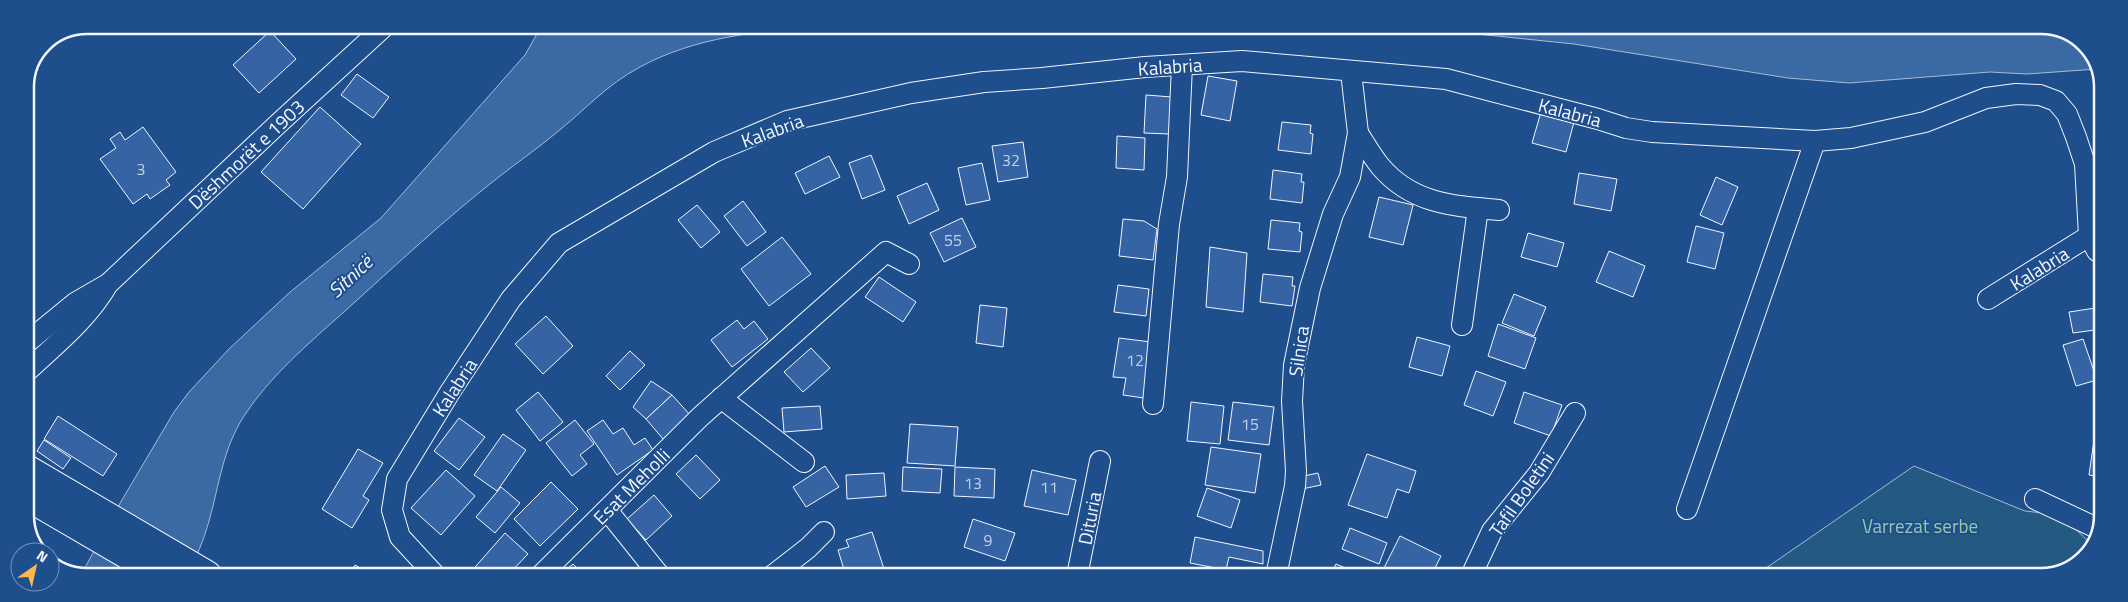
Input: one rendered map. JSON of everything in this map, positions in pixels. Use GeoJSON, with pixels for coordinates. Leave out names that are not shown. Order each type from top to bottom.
{"type":"FeatureCollection","features":[{"type":"Feature","properties":{"kind":"main road"},"geometry":{"type":"LineString","coordinates":[[34,476],[76,511],[153,568]]}},
{"type":"Feature","properties":{"kind":"main road"},"geometry":{"type":"LineString","coordinates":[[34,498],[76,511],[193,568]]}},
{"type":"Feature","properties":{"kind":"street","name":"Dëshmorët e 1903"},"geometry":{"type":"LineString","coordinates":[[34,365],[83,319],[97,302],[108,284],[376,34]]}},
{"type":"Feature","properties":{"kind":"street","name":"Kalabria"},"geometry":{"type":"LineString","coordinates":[[429,568],[400,537],[392,510],[397,479],[450,392],[512,299],[559,243],[714,152],[787,121],[911,92],[984,82],[1242,61],[1446,79],[1589,116],[1626,128],[1652,132],[1815,141],[1851,138],[1925,122],[1986,98],[2016,94],[2040,95],[2056,101],[2067,114],[2076,137],[2085,164],[2089,236],[2094,245]]}},
{"type":"Feature","properties":{"kind":"street"},"geometry":{"type":"LineString","coordinates":[[1153,404],[1169,224],[1177,177],[1182,65]]}},
{"type":"Feature","properties":{"kind":"street","name":"Silnica"},"geometry":{"type":"LineString","coordinates":[[1278,568],[1295,486],[1296,471],[1292,401],[1294,365],[1301,327],[1310,288],[1333,214],[1350,177],[1358,133],[1351,72]]}},
{"type":"Feature","properties":{"kind":"street","name":"Silnica"},"geometry":{"type":"LineString","coordinates":[[1358,133],[1380,166],[1402,187],[1431,202],[1500,210]]}},
{"type":"Feature","properties":{"kind":"street"},"geometry":{"type":"LineString","coordinates":[[1687,509],[1815,141]]}},
{"type":"Feature","properties":{"kind":"street"},"geometry":{"type":"LineString","coordinates":[[1462,325],[1478,208]]}},
{"type":"Feature","properties":{"kind":"street","name":"Kalabria"},"geometry":{"type":"LineString","coordinates":[[1988,299],[2089,236]]}},
{"type":"Feature","properties":{"kind":"street","name":"Esat Meholli"},"geometry":{"type":"LineString","coordinates":[[548,568],[721,398],[886,252],[909,264]]}},
{"type":"Feature","properties":{"kind":"street","name":"Dëshmorët e 1903"},"geometry":{"type":"LineString","coordinates":[[34,336],[74,303],[108,284]]}},
{"type":"Feature","properties":{"kind":"street"},"geometry":{"type":"LineString","coordinates":[[721,398],[804,462]]}},
{"type":"Feature","properties":{"kind":"street","name":"Tafil Boletini"},"geometry":{"type":"LineString","coordinates":[[1475,568],[1492,531],[1539,473],[1575,413]]}},
{"type":"Feature","properties":{"kind":"street","name":"Dituria"},"geometry":{"type":"LineString","coordinates":[[1079,568],[1100,461]]}},
{"type":"Feature","properties":{"kind":"street"},"geometry":{"type":"LineString","coordinates":[[2035,499],[2093,526]]}},
{"type":"Feature","properties":{"kind":"street"},"geometry":{"type":"LineString","coordinates":[[607,510],[654,568]]}},
{"type":"Feature","properties":{"kind":"street"},"geometry":{"type":"LineString","coordinates":[[782,568],[808,548],[824,532]]}},
{"type":"Feature","properties":{"kind":"green space","name":"Varrezat serbe"},"geometry":{"type":"Polygon","coordinates":[[[1914,466],[2025,511],[2061,515],[2087,540],[2081,550],[2068,561],[2048,568],[1766,568],[1914,466]]]}},
{"type":"Feature","properties":{"kind":"water","name":"Sitnicë"},"geometry":{"type":"Polygon","coordinates":[[[537,34],[745,34],[705,42],[683,49],[661,57],[628,74],[596,98],[549,139],[480,192],[304,348],[254,401],[237,428],[222,467],[205,535],[191,568],[85,568],[119,505],[174,412],[189,392],[229,349],[289,293],[381,218],[525,55],[537,34]]]}},
{"type":"Feature","properties":{"kind":"water"},"geometry":{"type":"Polygon","coordinates":[[[1477,34],[2048,34],[2068,41],[2073,45],[2081,52],[2091,69],[2027,74],[1990,72],[1849,83],[1788,78],[1574,44],[1477,34]]]}},
{"type":"Feature","properties":{"kind":"building"},"geometry":{"type":"Polygon","coordinates":[[[267,34],[273,34],[296,59],[259,93],[233,65],[267,34]]]}},
{"type":"Feature","properties":{"kind":"building"},"geometry":{"type":"Polygon","coordinates":[[[357,74],[389,97],[373,118],[341,95],[357,74]]]}},
{"type":"Feature","properties":{"kind":"building"},"geometry":{"type":"Polygon","coordinates":[[[1208,76],[1237,81],[1230,121],[1201,115],[1208,76]]]}},
{"type":"Feature","properties":{"kind":"building"},"geometry":{"type":"Polygon","coordinates":[[[1146,95],[1172,97],[1170,134],[1144,133],[1146,95]]]}},
{"type":"Feature","properties":{"kind":"building"},"geometry":{"type":"Polygon","coordinates":[[[1543,105],[1574,122],[1566,152],[1532,143],[1543,105]]]}},
{"type":"Feature","properties":{"kind":"building"},"geometry":{"type":"Polygon","coordinates":[[[320,107],[361,144],[303,209],[261,172],[320,107]]]}},
{"type":"Feature","properties":{"kind":"building"},"geometry":{"type":"Polygon","coordinates":[[[1282,122],[1311,125],[1310,133],[1313,134],[1311,154],[1278,150],[1282,122]]]}},
{"type":"Feature","properties":{"kind":"building"},"geometry":{"type":"Polygon","coordinates":[[[143,127],[176,172],[166,180],[170,185],[150,199],[147,194],[133,204],[100,159],[116,148],[110,139],[120,132],[125,140],[143,127]]]}},
{"type":"Feature","properties":{"kind":"building"},"geometry":{"type":"Polygon","coordinates":[[[1117,136],[1145,138],[1144,170],[1116,168],[1117,136]]]}},
{"type":"Feature","properties":{"kind":"building"},"geometry":{"type":"Polygon","coordinates":[[[1023,142],[1028,177],[998,182],[992,146],[1023,142]]]}},
{"type":"Feature","properties":{"kind":"building"},"geometry":{"type":"Polygon","coordinates":[[[871,155],[885,190],[862,199],[849,163],[871,155]]]}},
{"type":"Feature","properties":{"kind":"building"},"geometry":{"type":"Polygon","coordinates":[[[829,156],[840,177],[805,194],[795,173],[829,156]]]}},
{"type":"Feature","properties":{"kind":"building"},"geometry":{"type":"Polygon","coordinates":[[[982,163],[990,200],[966,205],[958,168],[982,163]]]}},
{"type":"Feature","properties":{"kind":"building"},"geometry":{"type":"Polygon","coordinates":[[[1273,170],[1302,174],[1301,182],[1304,182],[1302,203],[1270,199],[1273,170]]]}},
{"type":"Feature","properties":{"kind":"building"},"geometry":{"type":"Polygon","coordinates":[[[1579,173],[1617,179],[1611,211],[1574,204],[1579,173]]]}},
{"type":"Feature","properties":{"kind":"building"},"geometry":{"type":"Polygon","coordinates":[[[1716,177],[1738,187],[1722,225],[1700,215],[1716,177]]]}},
{"type":"Feature","properties":{"kind":"building"},"geometry":{"type":"Polygon","coordinates":[[[927,183],[939,210],[909,224],[897,196],[927,183]]]}},
{"type":"Feature","properties":{"kind":"building"},"geometry":{"type":"Polygon","coordinates":[[[1379,197],[1413,205],[1403,245],[1369,237],[1379,197]]]}},
{"type":"Feature","properties":{"kind":"building"},"geometry":{"type":"Polygon","coordinates":[[[743,201],[766,232],[747,246],[724,216],[743,201]]]}},
{"type":"Feature","properties":{"kind":"building"},"geometry":{"type":"Polygon","coordinates":[[[697,205],[720,232],[701,248],[678,220],[697,205]]]}},
{"type":"Feature","properties":{"kind":"building"},"geometry":{"type":"Polygon","coordinates":[[[962,218],[976,247],[944,262],[930,233],[962,218]]]}},
{"type":"Feature","properties":{"kind":"building"},"geometry":{"type":"Polygon","coordinates":[[[1123,219],[1144,221],[1157,229],[1153,260],[1119,256],[1123,219]]]}},
{"type":"Feature","properties":{"kind":"building"},"geometry":{"type":"Polygon","coordinates":[[[1271,220],[1300,223],[1299,231],[1302,232],[1300,252],[1268,249],[1271,220]]]}},
{"type":"Feature","properties":{"kind":"building"},"geometry":{"type":"Polygon","coordinates":[[[1696,226],[1724,233],[1715,269],[1687,262],[1696,226]]]}},
{"type":"Feature","properties":{"kind":"building"},"geometry":{"type":"Polygon","coordinates":[[[1528,233],[1564,243],[1557,267],[1521,257],[1528,233]]]}},
{"type":"Feature","properties":{"kind":"building"},"geometry":{"type":"Polygon","coordinates":[[[782,237],[811,274],[769,306],[741,269],[782,237]]]}},
{"type":"Feature","properties":{"kind":"building"},"geometry":{"type":"Polygon","coordinates":[[[1210,247],[1247,253],[1243,312],[1206,307],[1210,247]]]}},
{"type":"Feature","properties":{"kind":"building"},"geometry":{"type":"Polygon","coordinates":[[[1609,251],[1645,266],[1633,297],[1596,282],[1609,251]]]}},
{"type":"Feature","properties":{"kind":"building"},"geometry":{"type":"Polygon","coordinates":[[[1263,274],[1293,277],[1292,286],[1295,286],[1292,306],[1260,302],[1263,274]]]}},
{"type":"Feature","properties":{"kind":"building"},"geometry":{"type":"Polygon","coordinates":[[[879,277],[916,302],[903,322],[865,297],[879,277]]]}},
{"type":"Feature","properties":{"kind":"building"},"geometry":{"type":"Polygon","coordinates":[[[1118,285],[1149,289],[1146,316],[1114,312],[1118,285]]]}},
{"type":"Feature","properties":{"kind":"building"},"geometry":{"type":"Polygon","coordinates":[[[1514,294],[1546,307],[1534,336],[1502,323],[1514,294]]]}},
{"type":"Feature","properties":{"kind":"building"},"geometry":{"type":"Polygon","coordinates":[[[980,305],[1007,308],[1003,347],[976,343],[980,305]]]}},
{"type":"Feature","properties":{"kind":"building"},"geometry":{"type":"Polygon","coordinates":[[[2094,308],[2094,330],[2073,333],[2069,312],[2094,308]]]}},
{"type":"Feature","properties":{"kind":"building"},"geometry":{"type":"Polygon","coordinates":[[[546,316],[573,346],[543,374],[515,344],[546,316]]]}},
{"type":"Feature","properties":{"kind":"building"},"geometry":{"type":"Polygon","coordinates":[[[737,320],[744,329],[754,321],[768,339],[732,367],[711,340],[737,320]]]}},
{"type":"Feature","properties":{"kind":"building"},"geometry":{"type":"Polygon","coordinates":[[[1498,324],[1536,338],[1525,369],[1488,356],[1498,324]]]}},
{"type":"Feature","properties":{"kind":"building"},"geometry":{"type":"Polygon","coordinates":[[[1417,337],[1450,346],[1442,376],[1409,367],[1417,337]]]}},
{"type":"Feature","properties":{"kind":"building"},"geometry":{"type":"Polygon","coordinates":[[[1119,338],[1151,342],[1144,398],[1123,395],[1126,378],[1113,377],[1119,338]]]}},
{"type":"Feature","properties":{"kind":"building"},"geometry":{"type":"Polygon","coordinates":[[[2083,339],[2094,371],[2094,381],[2076,386],[2063,345],[2083,339]]]}},
{"type":"Feature","properties":{"kind":"building"},"geometry":{"type":"Polygon","coordinates":[[[811,348],[830,368],[803,392],[784,372],[811,348]]]}},
{"type":"Feature","properties":{"kind":"building"},"geometry":{"type":"Polygon","coordinates":[[[630,351],[645,365],[620,390],[606,376],[630,351]]]}},
{"type":"Feature","properties":{"kind":"building"},"geometry":{"type":"Polygon","coordinates":[[[1476,371],[1506,382],[1493,416],[1464,405],[1476,371]]]}},
{"type":"Feature","properties":{"kind":"building"},"geometry":{"type":"Polygon","coordinates":[[[651,381],[672,395],[646,419],[633,407],[651,381]]]}},
{"type":"Feature","properties":{"kind":"building"},"geometry":{"type":"Polygon","coordinates":[[[538,392],[563,422],[540,441],[516,410],[538,392]]]}},
{"type":"Feature","properties":{"kind":"building"},"geometry":{"type":"Polygon","coordinates":[[[1524,392],[1562,405],[1551,436],[1514,423],[1524,392]]]}},
{"type":"Feature","properties":{"kind":"building"},"geometry":{"type":"Polygon","coordinates":[[[672,395],[691,416],[664,440],[646,419],[672,395]]]}},
{"type":"Feature","properties":{"kind":"building"},"geometry":{"type":"Polygon","coordinates":[[[1191,402],[1224,406],[1220,444],[1187,441],[1191,402]]]}},
{"type":"Feature","properties":{"kind":"building"},"geometry":{"type":"Polygon","coordinates":[[[1233,402],[1274,407],[1269,445],[1228,440],[1233,402]]]}},
{"type":"Feature","properties":{"kind":"building"},"geometry":{"type":"Polygon","coordinates":[[[820,406],[822,429],[784,432],[782,408],[820,406]]]}},
{"type":"Feature","properties":{"kind":"building"},"geometry":{"type":"Polygon","coordinates":[[[58,416],[117,454],[103,476],[44,439],[58,416]]]}},
{"type":"Feature","properties":{"kind":"building"},"geometry":{"type":"Polygon","coordinates":[[[459,418],[485,437],[459,470],[434,451],[459,418]]]}},
{"type":"Feature","properties":{"kind":"building"},"geometry":{"type":"Polygon","coordinates":[[[575,420],[594,444],[580,455],[587,464],[572,476],[546,443],[575,420]]]}},
{"type":"Feature","properties":{"kind":"building"},"geometry":{"type":"Polygon","coordinates":[[[603,420],[613,434],[623,428],[634,445],[645,438],[653,450],[617,475],[587,431],[603,420]]]}},
{"type":"Feature","properties":{"kind":"building"},"geometry":{"type":"Polygon","coordinates":[[[910,424],[958,427],[955,466],[907,463],[910,424]]]}},
{"type":"Feature","properties":{"kind":"building"},"geometry":{"type":"Polygon","coordinates":[[[503,434],[526,450],[497,491],[474,475],[503,434]]]}},
{"type":"Feature","properties":{"kind":"building"},"geometry":{"type":"Polygon","coordinates":[[[44,440],[71,458],[63,469],[37,451],[44,440]]]}},
{"type":"Feature","properties":{"kind":"building"},"geometry":{"type":"Polygon","coordinates":[[[2094,440],[2094,476],[2089,475],[2094,440]]]}},
{"type":"Feature","properties":{"kind":"building"},"geometry":{"type":"Polygon","coordinates":[[[1211,447],[1261,454],[1255,493],[1205,485],[1211,447]]]}},
{"type":"Feature","properties":{"kind":"building"},"geometry":{"type":"Polygon","coordinates":[[[358,449],[383,463],[363,496],[369,500],[352,528],[322,509],[358,449]]]}},
{"type":"Feature","properties":{"kind":"building"},"geometry":{"type":"Polygon","coordinates":[[[1367,454],[1416,471],[1409,493],[1397,489],[1387,518],[1348,505],[1367,454]]]}},
{"type":"Feature","properties":{"kind":"building"},"geometry":{"type":"Polygon","coordinates":[[[696,455],[720,480],[700,499],[676,474],[696,455]]]}},
{"type":"Feature","properties":{"kind":"building"},"geometry":{"type":"Polygon","coordinates":[[[825,466],[839,487],[806,507],[793,487],[825,466]]]}},
{"type":"Feature","properties":{"kind":"building"},"geometry":{"type":"Polygon","coordinates":[[[903,467],[942,469],[940,493],[902,491],[903,467]]]}},
{"type":"Feature","properties":{"kind":"building"},"geometry":{"type":"Polygon","coordinates":[[[955,467],[995,469],[994,498],[954,496],[955,467]]]}},
{"type":"Feature","properties":{"kind":"building"},"geometry":{"type":"Polygon","coordinates":[[[446,470],[475,496],[441,535],[411,508],[446,470]]]}},
{"type":"Feature","properties":{"kind":"building"},"geometry":{"type":"Polygon","coordinates":[[[1032,470],[1076,480],[1068,515],[1024,506],[1032,470]]]}},
{"type":"Feature","properties":{"kind":"building"},"geometry":{"type":"Polygon","coordinates":[[[884,473],[886,496],[847,499],[846,475],[884,473]]]}},
{"type":"Feature","properties":{"kind":"building"},"geometry":{"type":"Polygon","coordinates":[[[1318,473],[1321,485],[1302,489],[1299,477],[1318,473]]]}},
{"type":"Feature","properties":{"kind":"building"},"geometry":{"type":"Polygon","coordinates":[[[551,482],[578,509],[540,546],[514,519],[551,482]]]}},
{"type":"Feature","properties":{"kind":"building"},"geometry":{"type":"Polygon","coordinates":[[[501,487],[520,503],[495,533],[476,517],[501,487]]]}},
{"type":"Feature","properties":{"kind":"building"},"geometry":{"type":"Polygon","coordinates":[[[1207,488],[1240,500],[1231,528],[1197,516],[1207,488]]]}},
{"type":"Feature","properties":{"kind":"building"},"geometry":{"type":"Polygon","coordinates":[[[654,495],[672,516],[646,540],[627,519],[654,495]]]}},
{"type":"Feature","properties":{"kind":"building"},"geometry":{"type":"Polygon","coordinates":[[[973,519],[1015,533],[1005,561],[964,547],[973,519]]]}},
{"type":"Feature","properties":{"kind":"building"},"geometry":{"type":"Polygon","coordinates":[[[1350,528],[1387,543],[1379,564],[1342,549],[1350,528]]]}},
{"type":"Feature","properties":{"kind":"building"},"geometry":{"type":"Polygon","coordinates":[[[872,532],[884,568],[844,568],[838,550],[849,547],[846,540],[872,532]]]}},
{"type":"Feature","properties":{"kind":"building"},"geometry":{"type":"Polygon","coordinates":[[[505,533],[528,554],[515,568],[474,568],[505,533]]]}},
{"type":"Feature","properties":{"kind":"building"},"geometry":{"type":"Polygon","coordinates":[[[1400,536],[1441,556],[1435,568],[1384,568],[1400,536]]]}},
{"type":"Feature","properties":{"kind":"building"},"geometry":{"type":"Polygon","coordinates":[[[1195,537],[1263,551],[1263,564],[1229,557],[1226,568],[1190,563],[1195,537]]]}},
{"type":"Feature","properties":{"kind":"building"},"geometry":{"type":"Polygon","coordinates":[[[573,564],[577,568],[568,568],[573,564]]]}},
{"type":"Feature","properties":{"kind":"building"},"geometry":{"type":"Polygon","coordinates":[[[1336,564],[1345,568],[1334,568],[1336,564]]]}}]}
